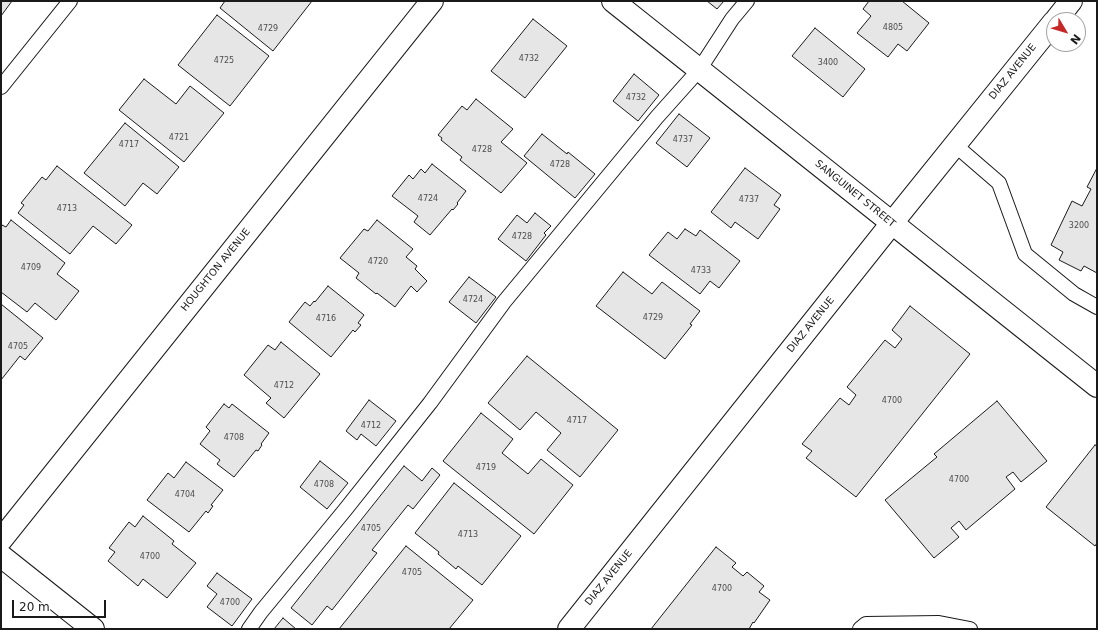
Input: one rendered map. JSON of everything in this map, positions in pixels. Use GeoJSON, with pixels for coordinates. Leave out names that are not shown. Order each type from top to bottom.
{"type":"FeatureCollection","features":[{"type":"Feature","properties":{"kind":"street","name":"HOUGHTON AVENUE"},"geometry":{"type":"LineString","coordinates":[[1,540],[432,1]]}},
{"type":"Feature","properties":{"kind":"street","name":"SANGUINET STREET"},"geometry":{"type":"LineString","coordinates":[[613,1],[1097,386]]}},
{"type":"Feature","properties":{"kind":"street","name":"DIAZ AVENUE"},"geometry":{"type":"LineString","coordinates":[[1062,12],[1071,1]]}},
{"type":"Feature","properties":{"kind":"street","name":"DIAZ AVENUE"},"geometry":{"type":"LineString","coordinates":[[568,629],[1046,32]]}},
{"type":"Feature","properties":{"kind":"street"},"geometry":{"type":"LineString","coordinates":[[1,556],[93,629]]}},
{"type":"Feature","properties":{"kind":"lane"},"geometry":{"type":"LineString","coordinates":[[1,87],[70,1]]}},
{"type":"Feature","properties":{"kind":"lane"},"geometry":{"type":"LineString","coordinates":[[249,629],[261,612],[430,403],[504,302],[657,117],[699,70],[732,20],[747,1]]}},
{"type":"Feature","properties":{"kind":"lane"},"geometry":{"type":"LineString","coordinates":[[955,145],[999,183],[1024,254],[1074,294],[1097,307]]}},
{"type":"Feature","properties":{"kind":"lane"},"geometry":{"type":"LineString","coordinates":[[860,629],[866,624],[940,623],[970,629]]}},
{"type":"Feature","properties":{"kind":"building"},"geometry":{"type":"Polygon","coordinates":[[[1,1],[12,1],[1,16],[1,1]]]}},
{"type":"Feature","properties":{"kind":"building"},"geometry":{"type":"Polygon","coordinates":[[[225,1],[312,1],[273,51],[220,8],[225,1]]]}},
{"type":"Feature","properties":{"kind":"building"},"geometry":{"type":"Polygon","coordinates":[[[707,1],[724,1],[717,9],[707,1]]]}},
{"type":"Feature","properties":{"kind":"building"},"geometry":{"type":"Polygon","coordinates":[[[869,1],[902,1],[929,23],[907,51],[898,44],[888,57],[857,33],[871,16],[863,9],[869,1]]]}},
{"type":"Feature","properties":{"kind":"building"},"geometry":{"type":"Polygon","coordinates":[[[217,15],[269,56],[230,106],[178,65],[217,15]]]}},
{"type":"Feature","properties":{"kind":"building"},"geometry":{"type":"Polygon","coordinates":[[[533,19],[567,46],[525,98],[491,71],[533,19]]]}},
{"type":"Feature","properties":{"kind":"building"},"geometry":{"type":"Polygon","coordinates":[[[815,28],[865,69],[843,97],[792,56],[815,28]]]}},
{"type":"Feature","properties":{"kind":"building"},"geometry":{"type":"Polygon","coordinates":[[[634,74],[659,95],[638,121],[613,101],[634,74]]]}},
{"type":"Feature","properties":{"kind":"building"},"geometry":{"type":"Polygon","coordinates":[[[144,79],[176,104],[190,86],[224,113],[184,162],[119,110],[144,79]]]}},
{"type":"Feature","properties":{"kind":"building"},"geometry":{"type":"Polygon","coordinates":[[[476,99],[513,129],[501,142],[527,163],[501,193],[460,160],[462,157],[441,140],[442,138],[438,135],[462,106],[467,110],[476,99]]]}},
{"type":"Feature","properties":{"kind":"building"},"geometry":{"type":"Polygon","coordinates":[[[679,114],[710,138],[687,167],[656,143],[679,114]]]}},
{"type":"Feature","properties":{"kind":"building"},"geometry":{"type":"Polygon","coordinates":[[[125,123],[179,167],[157,194],[143,183],[125,206],[84,173],[125,123]]]}},
{"type":"Feature","properties":{"kind":"building"},"geometry":{"type":"Polygon","coordinates":[[[542,134],[567,154],[568,152],[595,174],[575,198],[524,156],[542,134]]]}},
{"type":"Feature","properties":{"kind":"building"},"geometry":{"type":"Polygon","coordinates":[[[432,164],[466,191],[457,203],[458,204],[430,235],[414,222],[418,216],[392,196],[409,175],[413,179],[421,169],[425,173],[432,164]]]}},
{"type":"Feature","properties":{"kind":"building"},"geometry":{"type":"Polygon","coordinates":[[[57,166],[132,225],[116,244],[93,226],[70,254],[18,213],[24,205],[21,203],[42,177],[46,180],[57,166]]]}},
{"type":"Feature","properties":{"kind":"building"},"geometry":{"type":"Polygon","coordinates":[[[745,168],[781,195],[774,205],[780,209],[758,239],[735,222],[731,228],[711,212],[745,168]]]}},
{"type":"Feature","properties":{"kind":"building"},"geometry":{"type":"Polygon","coordinates":[[[1097,168],[1097,273],[1084,266],[1081,271],[1059,260],[1063,252],[1051,245],[1072,201],[1082,206],[1091,189],[1087,187],[1097,168]]]}},
{"type":"Feature","properties":{"kind":"building"},"geometry":{"type":"Polygon","coordinates":[[[535,213],[551,226],[544,233],[546,235],[526,261],[498,239],[517,215],[527,223],[535,213]]]}},
{"type":"Feature","properties":{"kind":"building"},"geometry":{"type":"Polygon","coordinates":[[[11,220],[65,263],[57,274],[79,291],[56,320],[35,303],[27,312],[1,292],[1,227],[2,225],[6,227],[11,220]]]}},
{"type":"Feature","properties":{"kind":"building"},"geometry":{"type":"Polygon","coordinates":[[[377,220],[413,249],[406,257],[417,266],[415,269],[427,281],[417,292],[411,286],[395,307],[356,278],[359,273],[340,258],[364,229],[368,231],[377,220]]]}},
{"type":"Feature","properties":{"kind":"building"},"geometry":{"type":"Polygon","coordinates":[[[685,229],[696,236],[700,230],[740,261],[719,288],[710,281],[700,294],[649,255],[668,232],[677,239],[685,229]]]}},
{"type":"Feature","properties":{"kind":"building"},"geometry":{"type":"Polygon","coordinates":[[[623,272],[652,294],[662,282],[700,311],[690,324],[692,325],[665,359],[596,306],[623,272]]]}},
{"type":"Feature","properties":{"kind":"building"},"geometry":{"type":"Polygon","coordinates":[[[469,277],[496,297],[476,323],[449,302],[469,277]]]}},
{"type":"Feature","properties":{"kind":"building"},"geometry":{"type":"Polygon","coordinates":[[[328,286],[364,315],[358,323],[361,325],[355,332],[353,330],[331,357],[289,322],[305,302],[310,306],[328,286]]]}},
{"type":"Feature","properties":{"kind":"building"},"geometry":{"type":"Polygon","coordinates":[[[1,304],[43,338],[25,360],[20,356],[1,380],[1,304]]]}},
{"type":"Feature","properties":{"kind":"building"},"geometry":{"type":"Polygon","coordinates":[[[910,306],[970,354],[856,497],[806,458],[812,451],[802,444],[840,398],[849,405],[856,395],[847,387],[885,340],[895,348],[902,339],[892,330],[910,306]]]}},
{"type":"Feature","properties":{"kind":"building"},"geometry":{"type":"Polygon","coordinates":[[[281,342],[320,374],[284,418],[266,403],[271,398],[244,375],[268,345],[275,350],[281,342]]]}},
{"type":"Feature","properties":{"kind":"building"},"geometry":{"type":"Polygon","coordinates":[[[527,356],[618,430],[580,477],[547,450],[561,433],[536,412],[520,430],[488,403],[527,356]]]}},
{"type":"Feature","properties":{"kind":"building"},"geometry":{"type":"Polygon","coordinates":[[[369,400],[396,421],[376,446],[361,434],[357,440],[346,431],[369,400]]]}},
{"type":"Feature","properties":{"kind":"building"},"geometry":{"type":"Polygon","coordinates":[[[997,401],[1047,461],[1021,482],[1013,472],[1006,477],[1015,489],[966,530],[959,521],[951,528],[959,537],[934,558],[885,500],[937,457],[934,454],[997,401]]]}},
{"type":"Feature","properties":{"kind":"building"},"geometry":{"type":"Polygon","coordinates":[[[224,404],[229,408],[232,404],[269,433],[258,451],[256,450],[234,477],[217,464],[220,460],[200,444],[210,431],[206,427],[224,404]]]}},
{"type":"Feature","properties":{"kind":"building"},"geometry":{"type":"Polygon","coordinates":[[[481,413],[513,439],[502,453],[528,474],[541,459],[573,485],[534,534],[443,461],[481,413]]]}},
{"type":"Feature","properties":{"kind":"building"},"geometry":{"type":"Polygon","coordinates":[[[1095,445],[1097,446],[1097,543],[1095,546],[1046,507],[1095,445]]]}},
{"type":"Feature","properties":{"kind":"building"},"geometry":{"type":"Polygon","coordinates":[[[320,461],[348,483],[327,509],[300,487],[320,461]]]}},
{"type":"Feature","properties":{"kind":"building"},"geometry":{"type":"Polygon","coordinates":[[[186,462],[223,490],[211,505],[213,506],[208,513],[206,511],[189,532],[147,500],[168,473],[174,478],[186,462]]]}},
{"type":"Feature","properties":{"kind":"building"},"geometry":{"type":"Polygon","coordinates":[[[404,466],[422,481],[432,468],[440,475],[413,509],[408,505],[372,550],[377,553],[332,610],[327,606],[312,625],[291,608],[404,466]]]}},
{"type":"Feature","properties":{"kind":"building"},"geometry":{"type":"Polygon","coordinates":[[[454,483],[521,536],[482,585],[458,566],[456,569],[438,554],[439,552],[415,533],[454,483]]]}},
{"type":"Feature","properties":{"kind":"building"},"geometry":{"type":"Polygon","coordinates":[[[143,516],[174,541],[172,544],[196,563],[167,598],[143,579],[138,586],[108,561],[115,552],[109,548],[129,522],[135,527],[143,516]]]}},
{"type":"Feature","properties":{"kind":"building"},"geometry":{"type":"Polygon","coordinates":[[[406,546],[473,600],[449,629],[339,629],[406,546]]]}},
{"type":"Feature","properties":{"kind":"building"},"geometry":{"type":"Polygon","coordinates":[[[716,547],[736,563],[732,567],[743,576],[747,572],[764,586],[759,592],[770,600],[754,623],[753,622],[749,629],[651,629],[716,547]]]}},
{"type":"Feature","properties":{"kind":"building"},"geometry":{"type":"Polygon","coordinates":[[[217,573],[252,599],[232,626],[207,607],[217,594],[207,586],[217,573]]]}},
{"type":"Feature","properties":{"kind":"building"},"geometry":{"type":"Polygon","coordinates":[[[283,618],[296,629],[274,629],[283,618]]]}}]}
